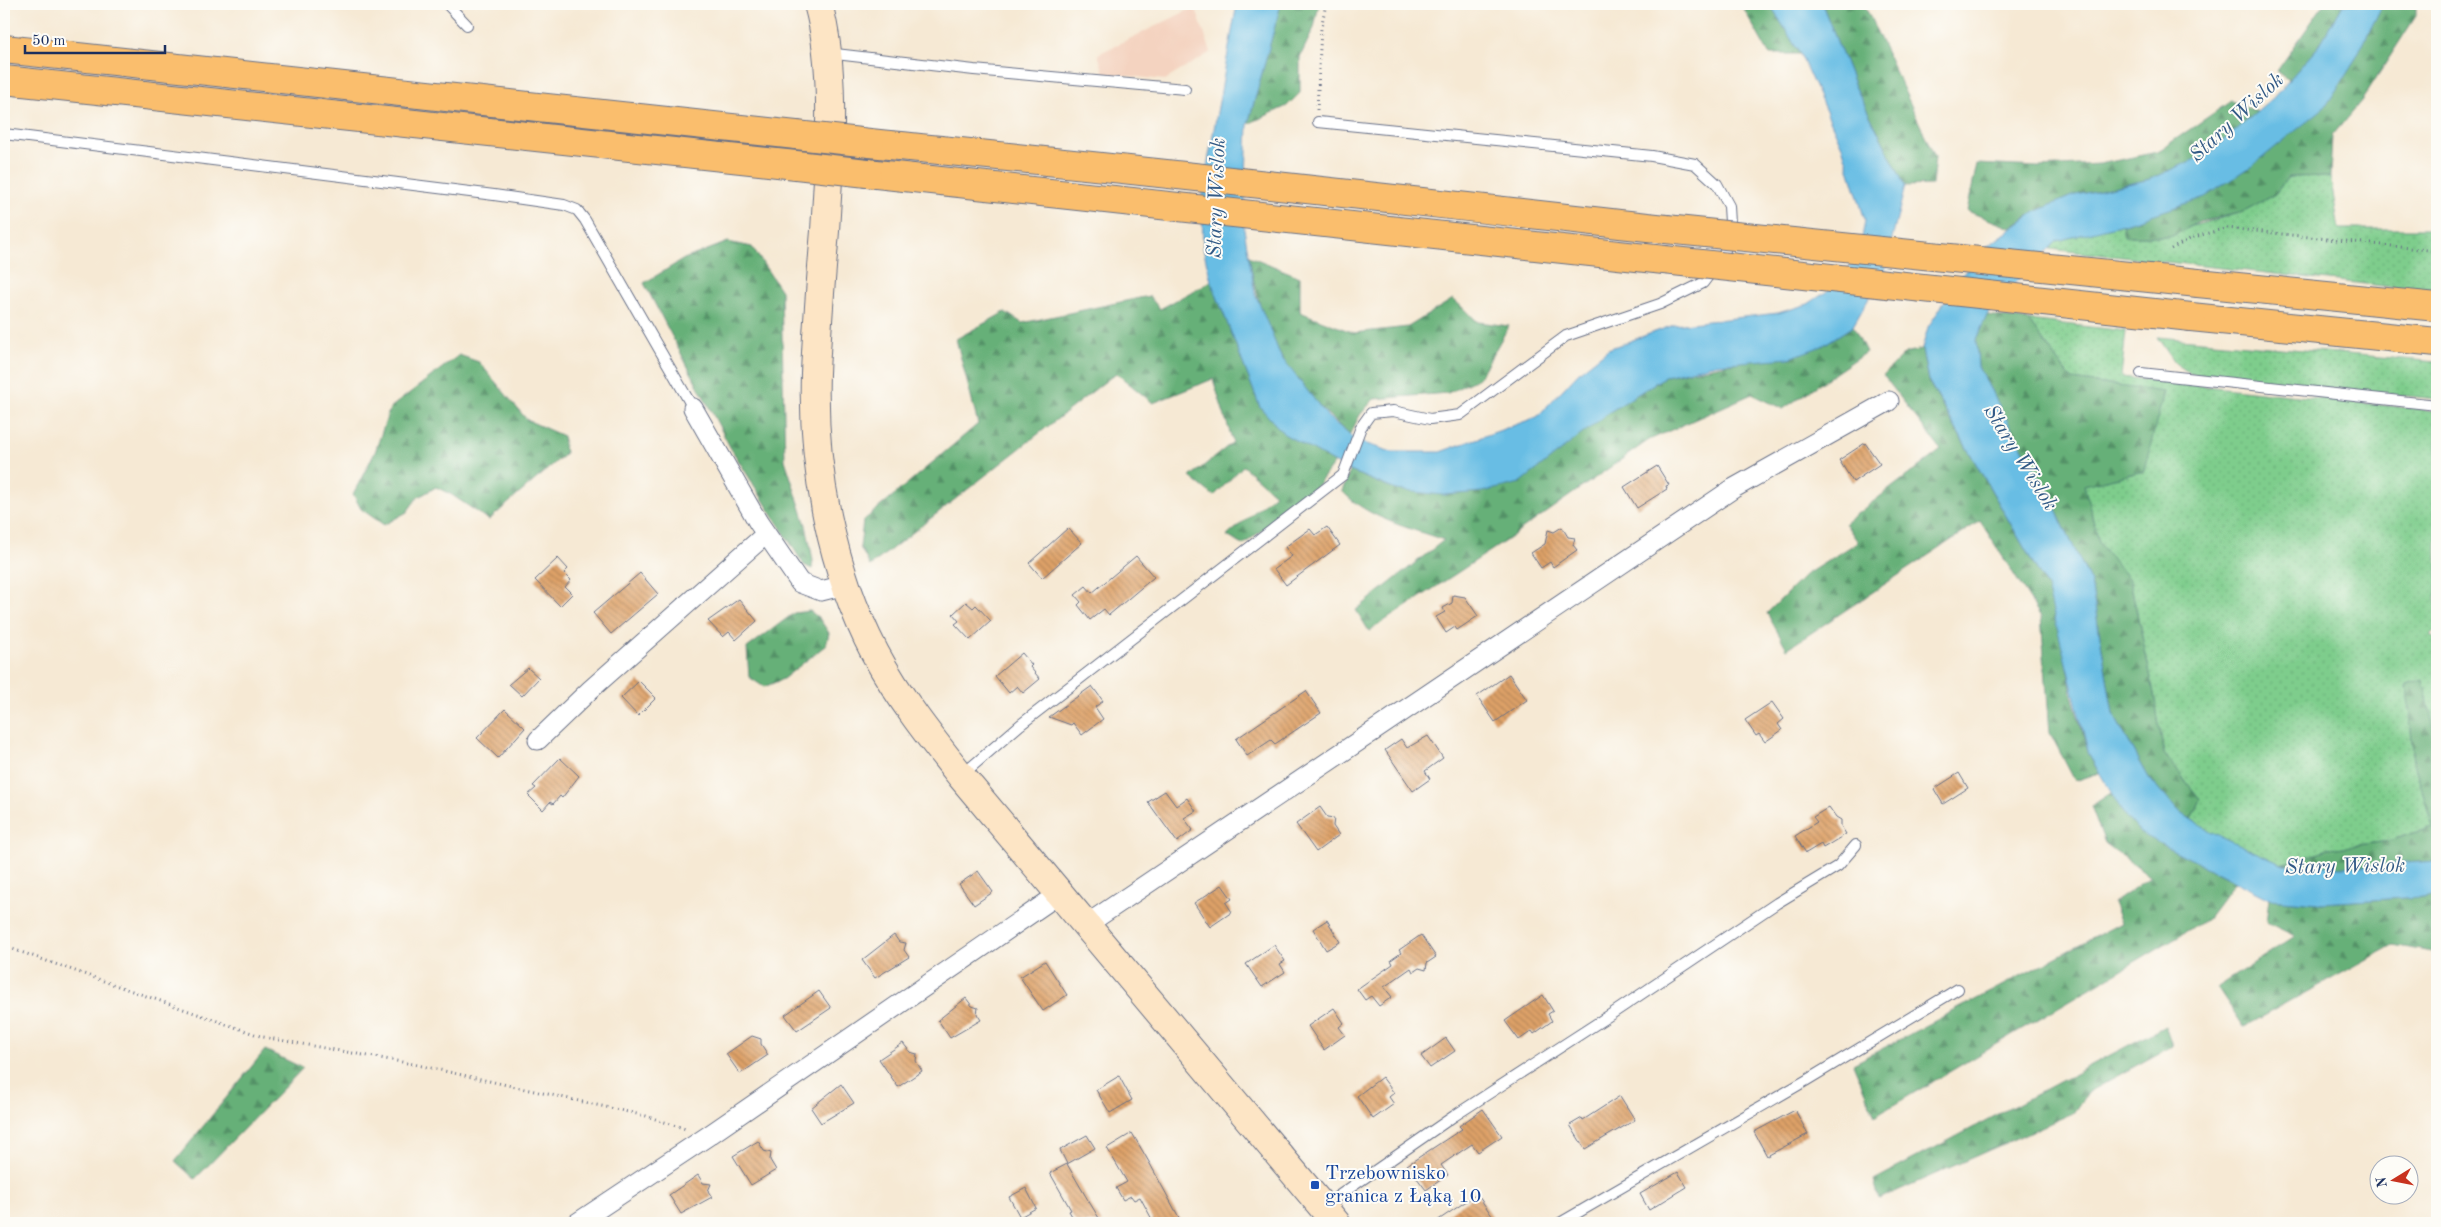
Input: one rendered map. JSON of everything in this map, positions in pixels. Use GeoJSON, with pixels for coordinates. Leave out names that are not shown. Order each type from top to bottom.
{"type":"FeatureCollection","features":[{"type":"Feature","properties":{"kind":"main road"},"geometry":{"type":"LineString","coordinates":[[4,49],[870,143],[1145,170],[1666,229],[2437,307]]}},
{"type":"Feature","properties":{"kind":"main road"},"geometry":{"type":"LineString","coordinates":[[4,80],[2437,342]]}},
{"type":"Feature","properties":{"kind":"street"},"geometry":{"type":"LineString","coordinates":[[818,4],[826,53],[829,106],[826,202],[815,374],[816,416],[821,478],[845,586],[874,652],[910,712],[1059,894],[1329,1215]]}},
{"type":"Feature","properties":{"kind":"street"},"geometry":{"type":"LineString","coordinates":[[1086,925],[1734,488],[1889,401]]}},
{"type":"Feature","properties":{"kind":"street"},"geometry":{"type":"LineString","coordinates":[[693,408],[766,534],[800,583],[821,591],[845,586]]}},
{"type":"Feature","properties":{"kind":"street"},"geometry":{"type":"LineString","coordinates":[[538,740],[590,690],[766,534]]}},
{"type":"Feature","properties":{"kind":"street"},"geometry":{"type":"LineString","coordinates":[[577,1223],[708,1136],[1059,894]]}},
{"type":"Feature","properties":{"kind":"lane"},"geometry":{"type":"LineString","coordinates":[[447,4],[467,25]]}},
{"type":"Feature","properties":{"kind":"lane"},"geometry":{"type":"LineString","coordinates":[[826,53],[974,70],[1184,89]]}},
{"type":"Feature","properties":{"kind":"lane"},"geometry":{"type":"LineString","coordinates":[[961,776],[1020,725],[1343,475],[1361,427],[1372,413],[1393,411],[1430,419],[1460,415],[1566,336],[1660,304],[1703,283],[1724,255],[1730,223],[1729,206],[1716,184],[1694,164],[1652,156],[1318,122]]}},
{"type":"Feature","properties":{"kind":"lane"},"geometry":{"type":"LineString","coordinates":[[4,134],[494,195],[564,205],[577,210],[590,228],[693,408]]}},
{"type":"Feature","properties":{"kind":"lane"},"geometry":{"type":"LineString","coordinates":[[2141,373],[2437,405]]}},
{"type":"Feature","properties":{"kind":"lane"},"geometry":{"type":"LineString","coordinates":[[1329,1215],[1454,1116],[1613,1013],[1777,902],[1838,866],[1856,845]]}},
{"type":"Feature","properties":{"kind":"lane"},"geometry":{"type":"LineString","coordinates":[[1560,1223],[1807,1080],[1958,989]]}},
{"type":"Feature","properties":{"kind":"path"},"geometry":{"type":"LineString","coordinates":[[1318,122],[1316,98],[1321,28],[1326,4]]}},
{"type":"Feature","properties":{"kind":"path"},"geometry":{"type":"LineString","coordinates":[[2172,249],[2194,236],[2227,228],[2437,251]]}},
{"type":"Feature","properties":{"kind":"path"},"geometry":{"type":"LineString","coordinates":[[4,946],[263,1037],[413,1064],[646,1116],[708,1136]]}},
{"type":"Feature","properties":{"kind":"shaded area"},"geometry":{"type":"Polygon","coordinates":[[[1195,7],[1211,52],[1165,80],[1104,73],[1098,54],[1195,7]]]}},
{"type":"Feature","properties":{"kind":"green space"},"geometry":{"type":"Polygon","coordinates":[[[1281,4],[1319,4],[1314,28],[1300,57],[1300,93],[1287,106],[1248,124],[1281,4]]]}},
{"type":"Feature","properties":{"kind":"green space"},"geometry":{"type":"Polygon","coordinates":[[[1741,4],[1770,4],[1800,54],[1769,54],[1741,4]]]}},
{"type":"Feature","properties":{"kind":"green space"},"geometry":{"type":"Polygon","coordinates":[[[1822,4],[1864,4],[1935,157],[1932,185],[1905,186],[1854,84],[1822,4]]]}},
{"type":"Feature","properties":{"kind":"green space"},"geometry":{"type":"Polygon","coordinates":[[[2324,4],[2343,4],[2319,46],[2289,80],[2277,71],[2324,4]]]}},
{"type":"Feature","properties":{"kind":"green space"},"geometry":{"type":"Polygon","coordinates":[[[2381,4],[2416,4],[2416,16],[2362,100],[2332,136],[2330,176],[2288,177],[2275,194],[2240,213],[2199,222],[2172,236],[2124,236],[2122,224],[2131,222],[2381,8],[2381,4]]]}},
{"type":"Feature","properties":{"kind":"green space"},"geometry":{"type":"Polygon","coordinates":[[[2231,101],[2258,112],[2211,152],[2151,179],[2072,196],[2035,212],[2011,228],[1967,211],[1977,164],[2038,167],[2100,164],[2157,152],[2231,101]]]}},
{"type":"Feature","properties":{"kind":"green space"},"geometry":{"type":"Polygon","coordinates":[[[2330,176],[2339,229],[2437,229],[2437,292],[2050,249],[2057,241],[2122,224],[2125,236],[2172,236],[2192,226],[2240,213],[2275,194],[2288,177],[2330,176]]]}},
{"type":"Feature","properties":{"kind":"green space"},"geometry":{"type":"Polygon","coordinates":[[[728,242],[752,247],[781,291],[785,460],[806,525],[813,560],[812,569],[804,565],[730,447],[644,283],[684,259],[728,242]]]}},
{"type":"Feature","properties":{"kind":"green space"},"geometry":{"type":"Polygon","coordinates":[[[1249,256],[1300,277],[1300,312],[1354,333],[1408,327],[1453,299],[1478,322],[1509,326],[1479,378],[1448,393],[1374,399],[1360,415],[1350,434],[1331,418],[1313,398],[1282,357],[1270,334],[1261,308],[1249,256]]]}},
{"type":"Feature","properties":{"kind":"green space"},"geometry":{"type":"Polygon","coordinates":[[[1211,281],[1260,407],[1284,434],[1335,462],[1314,490],[1243,545],[1227,536],[1275,494],[1243,466],[1214,496],[1190,477],[1233,442],[1213,379],[1153,403],[1116,373],[870,566],[860,547],[863,521],[978,424],[956,339],[1005,312],[1022,323],[1149,296],[1160,309],[1211,281]]]}},
{"type":"Feature","properties":{"kind":"green space"},"geometry":{"type":"Polygon","coordinates":[[[1987,315],[2028,320],[2072,380],[2164,392],[2144,471],[2084,485],[2099,543],[2130,581],[2152,683],[2164,754],[2200,799],[2191,819],[2177,811],[2149,778],[2113,714],[2091,583],[2051,500],[1978,367],[1976,339],[1987,315]]]}},
{"type":"Feature","properties":{"kind":"green space"},"geometry":{"type":"Polygon","coordinates":[[[2028,320],[2126,331],[2121,377],[2437,411],[2437,628],[2430,635],[2437,639],[2436,743],[2423,680],[2407,685],[2414,763],[2433,827],[2389,841],[2329,849],[2281,864],[2209,831],[2191,819],[2200,799],[2164,754],[2152,683],[2130,581],[2099,543],[2084,485],[2144,471],[2120,386],[2072,380],[2028,320]]]}},
{"type":"Feature","properties":{"kind":"green space"},"geometry":{"type":"Polygon","coordinates":[[[1853,326],[1866,352],[1783,409],[1752,394],[1649,440],[1504,542],[1369,631],[1356,610],[1444,540],[1389,521],[1352,500],[1342,491],[1350,471],[1396,490],[1611,411],[1666,376],[1822,346],[1853,326]]]}},
{"type":"Feature","properties":{"kind":"green space"},"geometry":{"type":"Polygon","coordinates":[[[2157,337],[2437,362],[2437,399],[2191,374],[2175,363],[2157,337]]]}},
{"type":"Feature","properties":{"kind":"green space"},"geometry":{"type":"Polygon","coordinates":[[[1922,349],[1928,381],[2047,587],[2064,651],[2073,699],[2089,755],[2099,773],[2075,781],[2050,733],[2041,617],[1980,521],[1787,649],[1767,613],[1805,575],[1858,542],[1845,523],[1941,450],[1883,375],[1905,353],[1922,349]]]}},
{"type":"Feature","properties":{"kind":"green space"},"geometry":{"type":"Polygon","coordinates":[[[459,355],[479,362],[527,420],[563,436],[565,454],[489,520],[452,495],[436,487],[417,498],[407,512],[384,525],[361,509],[353,494],[375,452],[390,408],[459,355]]]}},
{"type":"Feature","properties":{"kind":"green space"},"geometry":{"type":"Polygon","coordinates":[[[810,611],[819,618],[829,633],[826,645],[783,679],[764,687],[749,677],[747,648],[794,613],[810,611]]]}},
{"type":"Feature","properties":{"kind":"green space"},"geometry":{"type":"Polygon","coordinates":[[[2423,680],[2437,742],[2437,861],[2342,867],[2281,864],[2329,849],[2389,841],[2433,827],[2414,763],[2407,685],[2423,680]]]}},
{"type":"Feature","properties":{"kind":"green space"},"geometry":{"type":"Polygon","coordinates":[[[2111,793],[2141,833],[2235,882],[2207,919],[1875,1116],[1853,1064],[2121,923],[2113,903],[2150,877],[2105,843],[2091,806],[2111,793]]]}},
{"type":"Feature","properties":{"kind":"green space"},"geometry":{"type":"Polygon","coordinates":[[[2437,896],[2437,953],[2393,945],[2244,1027],[2217,987],[2295,936],[2266,922],[2269,899],[2320,903],[2437,896]]]}},
{"type":"Feature","properties":{"kind":"green space"},"geometry":{"type":"Polygon","coordinates":[[[2165,1026],[2172,1046],[2088,1092],[2073,1113],[1879,1199],[1874,1180],[2165,1026]]]}},
{"type":"Feature","properties":{"kind":"green space"},"geometry":{"type":"Polygon","coordinates":[[[265,1050],[303,1068],[195,1179],[175,1161],[265,1050]]]}},
{"type":"Feature","properties":{"kind":"water","name":"Stary Wislok"},"geometry":{"type":"Polygon","coordinates":[[[1237,4],[1281,4],[1248,124],[1244,229],[1255,293],[1281,357],[1328,417],[1357,441],[1392,452],[1440,452],[1537,417],[1580,371],[1608,349],[1674,325],[1778,313],[1808,304],[1826,292],[1859,256],[1865,220],[1843,149],[1800,54],[1770,4],[1822,4],[1854,84],[1905,186],[1884,272],[1853,326],[1822,346],[1789,358],[1716,364],[1666,376],[1611,411],[1520,483],[1482,492],[1443,495],[1396,490],[1350,471],[1284,434],[1260,407],[1211,281],[1203,248],[1202,194],[1237,4]]]}},
{"type":"Feature","properties":{"kind":"water","name":"Stary Wislok"},"geometry":{"type":"Polygon","coordinates":[[[2343,4],[2381,4],[2381,8],[2351,67],[2326,106],[2252,166],[2205,197],[2131,222],[2057,241],[1991,307],[1976,339],[1978,367],[2051,500],[2091,583],[2113,714],[2149,778],[2178,811],[2209,831],[2281,864],[2342,867],[2437,861],[2437,896],[2320,903],[2269,899],[2140,833],[2125,816],[2089,755],[2047,587],[1928,380],[1922,349],[1928,327],[1963,274],[1985,248],[2035,212],[2072,196],[2151,179],[2211,152],[2273,98],[2319,46],[2343,4]]]}},
{"type":"Feature","properties":{"kind":"building"},"geometry":{"type":"Polygon","coordinates":[[[1865,443],[1880,464],[1853,482],[1839,460],[1865,443]]]}},
{"type":"Feature","properties":{"kind":"building"},"geometry":{"type":"Polygon","coordinates":[[[1657,466],[1669,485],[1666,486],[1667,489],[1637,508],[1624,487],[1657,466]]]}},
{"type":"Feature","properties":{"kind":"building"},"geometry":{"type":"Polygon","coordinates":[[[1327,527],[1340,545],[1286,585],[1274,569],[1292,556],[1285,547],[1310,529],[1315,535],[1327,527]]]}},
{"type":"Feature","properties":{"kind":"building"},"geometry":{"type":"Polygon","coordinates":[[[1562,527],[1568,537],[1575,538],[1573,545],[1577,550],[1553,567],[1550,562],[1541,568],[1531,553],[1545,544],[1548,530],[1554,532],[1562,527]]]}},
{"type":"Feature","properties":{"kind":"building"},"geometry":{"type":"Polygon","coordinates":[[[1068,528],[1082,543],[1042,578],[1029,563],[1068,528]]]}},
{"type":"Feature","properties":{"kind":"building"},"geometry":{"type":"Polygon","coordinates":[[[1136,556],[1154,577],[1109,615],[1104,609],[1090,620],[1078,605],[1081,602],[1075,595],[1086,586],[1092,593],[1136,556]]]}},
{"type":"Feature","properties":{"kind":"building"},"geometry":{"type":"Polygon","coordinates":[[[558,558],[568,569],[564,573],[571,580],[565,587],[572,594],[560,606],[535,580],[558,558]]]}},
{"type":"Feature","properties":{"kind":"building"},"geometry":{"type":"Polygon","coordinates":[[[640,573],[658,594],[611,634],[593,613],[640,573]]]}},
{"type":"Feature","properties":{"kind":"building"},"geometry":{"type":"Polygon","coordinates":[[[1453,595],[1465,597],[1478,616],[1457,630],[1455,627],[1446,633],[1436,617],[1445,612],[1443,608],[1452,603],[1453,595]]]}},
{"type":"Feature","properties":{"kind":"building"},"geometry":{"type":"Polygon","coordinates":[[[739,599],[757,621],[736,640],[729,632],[723,637],[708,621],[739,599]]]}},
{"type":"Feature","properties":{"kind":"building"},"geometry":{"type":"Polygon","coordinates":[[[966,602],[973,608],[976,605],[991,621],[970,640],[955,624],[959,621],[953,614],[966,602]]]}},
{"type":"Feature","properties":{"kind":"building"},"geometry":{"type":"Polygon","coordinates":[[[1022,653],[1040,679],[1023,693],[1017,686],[1009,693],[995,676],[1022,653]]]}},
{"type":"Feature","properties":{"kind":"building"},"geometry":{"type":"Polygon","coordinates":[[[528,668],[539,678],[522,696],[509,684],[528,668]]]}},
{"type":"Feature","properties":{"kind":"building"},"geometry":{"type":"Polygon","coordinates":[[[1509,674],[1527,700],[1495,722],[1477,696],[1509,674]]]}},
{"type":"Feature","properties":{"kind":"building"},"geometry":{"type":"Polygon","coordinates":[[[639,681],[656,698],[638,716],[621,698],[639,681]]]}},
{"type":"Feature","properties":{"kind":"building"},"geometry":{"type":"Polygon","coordinates":[[[1092,686],[1103,701],[1095,707],[1103,719],[1082,735],[1073,723],[1071,725],[1049,717],[1092,686]]]}},
{"type":"Feature","properties":{"kind":"building"},"geometry":{"type":"Polygon","coordinates":[[[1306,691],[1321,713],[1275,744],[1271,740],[1247,756],[1236,739],[1306,691]]]}},
{"type":"Feature","properties":{"kind":"building"},"geometry":{"type":"Polygon","coordinates":[[[1772,702],[1784,719],[1778,724],[1782,730],[1765,742],[1759,734],[1756,736],[1745,720],[1772,702]]]}},
{"type":"Feature","properties":{"kind":"building"},"geometry":{"type":"Polygon","coordinates":[[[505,709],[525,728],[498,758],[477,738],[505,709]]]}},
{"type":"Feature","properties":{"kind":"building"},"geometry":{"type":"Polygon","coordinates":[[[1428,736],[1443,758],[1425,771],[1430,779],[1413,791],[1385,750],[1401,739],[1407,748],[1428,736]]]}},
{"type":"Feature","properties":{"kind":"building"},"geometry":{"type":"Polygon","coordinates":[[[560,758],[579,776],[562,798],[560,796],[553,804],[550,802],[543,810],[528,795],[536,788],[533,786],[560,758]]]}},
{"type":"Feature","properties":{"kind":"building"},"geometry":{"type":"Polygon","coordinates":[[[1959,773],[1968,788],[1943,804],[1934,789],[1959,773]]]}},
{"type":"Feature","properties":{"kind":"building"},"geometry":{"type":"Polygon","coordinates":[[[1165,791],[1176,806],[1187,798],[1196,811],[1184,818],[1193,830],[1177,842],[1148,802],[1165,791]]]}},
{"type":"Feature","properties":{"kind":"building"},"geometry":{"type":"Polygon","coordinates":[[[1320,807],[1327,817],[1334,818],[1333,826],[1339,835],[1316,852],[1296,824],[1320,807]]]}},
{"type":"Feature","properties":{"kind":"building"},"geometry":{"type":"Polygon","coordinates":[[[1829,807],[1836,817],[1841,820],[1841,826],[1846,834],[1823,848],[1821,844],[1806,853],[1795,836],[1817,822],[1813,817],[1829,807]]]}},
{"type":"Feature","properties":{"kind":"building"},"geometry":{"type":"Polygon","coordinates":[[[978,871],[993,892],[974,905],[959,884],[978,871]]]}},
{"type":"Feature","properties":{"kind":"building"},"geometry":{"type":"Polygon","coordinates":[[[1222,885],[1232,899],[1226,903],[1232,912],[1210,927],[1194,903],[1222,885]]]}},
{"type":"Feature","properties":{"kind":"building"},"geometry":{"type":"Polygon","coordinates":[[[1327,920],[1340,942],[1326,950],[1313,929],[1327,920]]]}},
{"type":"Feature","properties":{"kind":"building"},"geometry":{"type":"Polygon","coordinates":[[[894,935],[899,942],[906,943],[904,950],[909,957],[875,978],[862,960],[894,935]]]}},
{"type":"Feature","properties":{"kind":"building"},"geometry":{"type":"Polygon","coordinates":[[[1421,935],[1436,957],[1427,963],[1426,970],[1419,968],[1413,972],[1411,968],[1384,987],[1392,997],[1379,1006],[1371,996],[1365,1000],[1357,989],[1393,964],[1391,960],[1401,953],[1399,950],[1421,935]]]}},
{"type":"Feature","properties":{"kind":"building"},"geometry":{"type":"Polygon","coordinates":[[[1274,945],[1285,961],[1280,964],[1285,972],[1262,987],[1246,964],[1274,945]]]}},
{"type":"Feature","properties":{"kind":"building"},"geometry":{"type":"Polygon","coordinates":[[[1045,961],[1067,995],[1043,1011],[1020,977],[1045,961]]]}},
{"type":"Feature","properties":{"kind":"building"},"geometry":{"type":"Polygon","coordinates":[[[819,991],[831,1008],[797,1031],[785,1015],[819,991]]]}},
{"type":"Feature","properties":{"kind":"building"},"geometry":{"type":"Polygon","coordinates":[[[1543,995],[1553,1011],[1548,1014],[1552,1021],[1534,1034],[1532,1031],[1519,1040],[1505,1021],[1543,995]]]}},
{"type":"Feature","properties":{"kind":"building"},"geometry":{"type":"Polygon","coordinates":[[[966,998],[972,1006],[978,1008],[977,1014],[981,1020],[950,1038],[938,1020],[966,998]]]}},
{"type":"Feature","properties":{"kind":"building"},"geometry":{"type":"Polygon","coordinates":[[[1334,1008],[1344,1023],[1339,1027],[1345,1035],[1324,1050],[1308,1026],[1334,1008]]]}},
{"type":"Feature","properties":{"kind":"building"},"geometry":{"type":"Polygon","coordinates":[[[752,1036],[761,1039],[761,1044],[768,1055],[740,1074],[726,1054],[752,1036]]]}},
{"type":"Feature","properties":{"kind":"building"},"geometry":{"type":"Polygon","coordinates":[[[1446,1038],[1455,1051],[1430,1068],[1421,1056],[1446,1038]]]}},
{"type":"Feature","properties":{"kind":"building"},"geometry":{"type":"Polygon","coordinates":[[[903,1043],[910,1052],[917,1054],[916,1061],[922,1071],[898,1087],[879,1059],[903,1043]]]}},
{"type":"Feature","properties":{"kind":"building"},"geometry":{"type":"Polygon","coordinates":[[[1119,1076],[1132,1100],[1110,1113],[1096,1090],[1119,1076]]]}},
{"type":"Feature","properties":{"kind":"building"},"geometry":{"type":"Polygon","coordinates":[[[1382,1077],[1394,1093],[1389,1097],[1394,1104],[1373,1119],[1357,1096],[1382,1077]]]}},
{"type":"Feature","properties":{"kind":"building"},"geometry":{"type":"Polygon","coordinates":[[[841,1084],[854,1103],[821,1123],[811,1108],[841,1084]]]}},
{"type":"Feature","properties":{"kind":"building"},"geometry":{"type":"Polygon","coordinates":[[[1620,1096],[1635,1120],[1585,1149],[1570,1125],[1582,1118],[1583,1120],[1620,1096]]]}},
{"type":"Feature","properties":{"kind":"building"},"geometry":{"type":"Polygon","coordinates":[[[1483,1109],[1502,1136],[1478,1152],[1472,1144],[1441,1165],[1448,1175],[1426,1190],[1407,1165],[1462,1129],[1459,1126],[1483,1109]]]}},
{"type":"Feature","properties":{"kind":"building"},"geometry":{"type":"Polygon","coordinates":[[[1795,1110],[1808,1134],[1767,1156],[1754,1132],[1795,1110]]]}},
{"type":"Feature","properties":{"kind":"building"},"geometry":{"type":"Polygon","coordinates":[[[1132,1133],[1182,1223],[1154,1223],[1140,1197],[1134,1200],[1131,1196],[1123,1200],[1116,1188],[1127,1182],[1107,1148],[1132,1133]]]}},
{"type":"Feature","properties":{"kind":"building"},"geometry":{"type":"Polygon","coordinates":[[[1087,1135],[1095,1148],[1067,1164],[1060,1150],[1087,1135]]]}},
{"type":"Feature","properties":{"kind":"building"},"geometry":{"type":"Polygon","coordinates":[[[758,1141],[764,1151],[771,1153],[770,1160],[776,1170],[751,1185],[733,1156],[758,1141]]]}},
{"type":"Feature","properties":{"kind":"building"},"geometry":{"type":"Polygon","coordinates":[[[1067,1164],[1102,1223],[1076,1223],[1069,1211],[1071,1210],[1050,1173],[1067,1164]]]}},
{"type":"Feature","properties":{"kind":"building"},"geometry":{"type":"Polygon","coordinates":[[[1678,1172],[1687,1187],[1649,1210],[1640,1194],[1678,1172]]]}},
{"type":"Feature","properties":{"kind":"building"},"geometry":{"type":"Polygon","coordinates":[[[698,1175],[703,1183],[711,1184],[708,1191],[712,1197],[681,1214],[669,1195],[698,1175]]]}},
{"type":"Feature","properties":{"kind":"building"},"geometry":{"type":"Polygon","coordinates":[[[1026,1188],[1036,1208],[1020,1217],[1009,1197],[1026,1188]]]}},
{"type":"Feature","properties":{"kind":"building"},"geometry":{"type":"Polygon","coordinates":[[[1477,1194],[1497,1223],[1434,1223],[1477,1194]]]}},
{"type":"Feature","properties":{"kind":"place","name":"Trzebownisko granica z Łąką 10"},"geometry":{"type":"Point","coordinates":[1315,1185]}}]}
